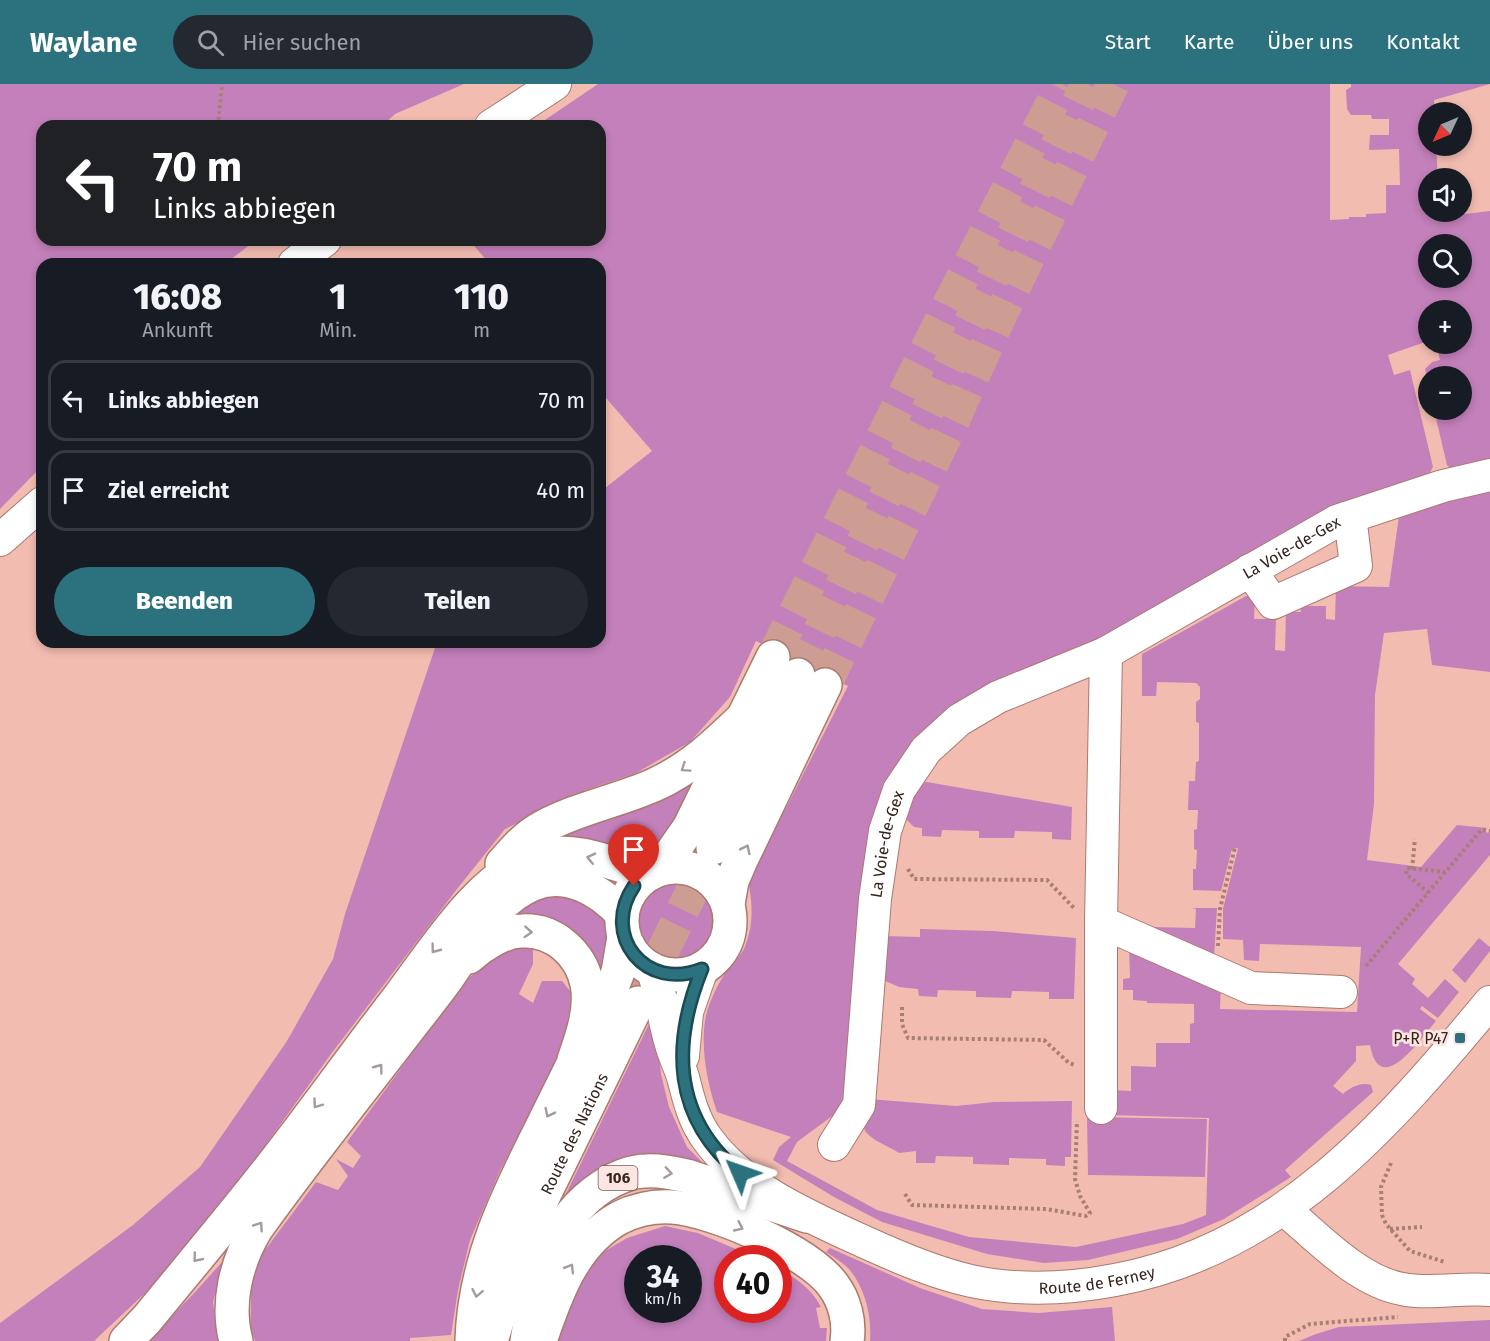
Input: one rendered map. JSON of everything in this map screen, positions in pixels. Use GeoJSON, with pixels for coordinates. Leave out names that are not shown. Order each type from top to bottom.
{"type":"FeatureCollection","features":[{"type":"Feature","properties":{"kind":"main road"},"geometry":{"type":"LineString","coordinates":[[126,1341],[147,1319],[270,1168],[450,930],[482,892],[494,872],[513,851],[541,828],[565,817],[633,794],[678,772],[717,743],[745,716],[799,672]]}},
{"type":"Feature","properties":{"kind":"main road"},"geometry":{"type":"LineString","coordinates":[[713,848],[799,672]]}},
{"type":"Feature","properties":{"kind":"main road"},"geometry":{"type":"LineString","coordinates":[[728,904],[732,881],[741,860],[799,672]]}},
{"type":"Feature","properties":{"kind":"main road"},"geometry":{"type":"LineString","coordinates":[[472,1341],[474,1303],[481,1273],[503,1206],[611,990],[618,972],[629,894],[654,871],[689,828],[745,716]]}},
{"type":"Feature","properties":{"kind":"main road"},"geometry":{"type":"LineString","coordinates":[[482,892],[515,866],[536,857],[554,853],[594,858],[654,871],[681,867],[701,873],[713,881],[728,904]]}},
{"type":"Feature","properties":{"kind":"main road"},"geometry":{"type":"LineString","coordinates":[[236,1341],[231,1314],[234,1285],[248,1242],[264,1217],[494,914],[516,894],[532,884],[550,880],[575,882],[599,894],[623,926]]}},
{"type":"Feature","properties":{"kind":"main road","name":"106"},"geometry":{"type":"LineString","coordinates":[[702,969],[714,960],[729,934],[728,904]]}},
{"type":"Feature","properties":{"kind":"main road","name":"106"},"geometry":{"type":"LineString","coordinates":[[623,926],[633,954],[652,969]]}},
{"type":"Feature","properties":{"kind":"main road"},"geometry":{"type":"LineString","coordinates":[[445,981],[477,949],[506,934],[520,930],[532,931],[559,940],[579,961],[587,984],[587,1011],[574,1060]]}},
{"type":"Feature","properties":{"kind":"main road"},"geometry":{"type":"LineString","coordinates":[[652,969],[674,975],[702,969]]}},
{"type":"Feature","properties":{"kind":"main road","name":"Route des Nations"},"geometry":{"type":"LineString","coordinates":[[491,1341],[523,1238],[638,1004]]}},
{"type":"Feature","properties":{"kind":"main road","name":"106"},"geometry":{"type":"LineString","coordinates":[[527,1341],[534,1297],[544,1263],[564,1224],[587,1196],[609,1182],[645,1171],[668,1172],[687,1176],[807,1216]]}},
{"type":"Feature","properties":{"kind":"main road"},"geometry":{"type":"LineString","coordinates":[[540,1341],[558,1289],[570,1267],[591,1240],[620,1218],[632,1213],[645,1209],[673,1207],[700,1212],[728,1222],[783,1247],[814,1265],[828,1278],[840,1296],[848,1325],[847,1341]]}},
{"type":"Feature","properties":{"kind":"main road","name":"Route des Nations"},"geometry":{"type":"LineString","coordinates":[[513,1341],[511,1304],[515,1268]]}},
{"type":"Feature","properties":{"kind":"street"},"geometry":{"type":"LineString","coordinates":[[500,120],[555,84]]}},
{"type":"Feature","properties":{"kind":"street"},"geometry":{"type":"LineString","coordinates":[[302,258],[317,246]]}},
{"type":"Feature","properties":{"kind":"street","name":"La Voie-de-Gex"},"geometry":{"type":"LineString","coordinates":[[834,1145],[859,1105],[875,899],[885,831],[899,790],[926,750],[959,720],[998,697],[1106,653],[1337,521],[1443,486],[1490,475]]}},
{"type":"Feature","properties":{"kind":"street"},"geometry":{"type":"LineString","coordinates":[[0,540],[36,508]]}},
{"type":"Feature","properties":{"kind":"street"},"geometry":{"type":"LineString","coordinates":[[1250,570],[1273,603],[1356,566],[1352,532],[1346,518]]}},
{"type":"Feature","properties":{"kind":"street"},"geometry":{"type":"LineString","coordinates":[[1089,1109],[1092,916],[1106,653]]}},
{"type":"Feature","properties":{"kind":"street"},"geometry":{"type":"LineString","coordinates":[[1092,916],[1251,988],[1341,992]]}},
{"type":"Feature","properties":{"kind":"street","name":"Route de Ferney"},"geometry":{"type":"LineString","coordinates":[[652,969],[663,1002],[670,1044],[694,1117],[715,1149],[746,1177],[807,1216],[891,1254],[959,1278],[993,1284],[1058,1288],[1131,1277],[1182,1262],[1228,1242],[1284,1209],[1356,1149],[1391,1116],[1449,1052],[1490,1002]]}},
{"type":"Feature","properties":{"kind":"street","name":"Route de Ferney"},"geometry":{"type":"LineString","coordinates":[[683,1078],[687,1012],[702,969]]}},
{"type":"Feature","properties":{"kind":"street"},"geometry":{"type":"LineString","coordinates":[[1284,1209],[1356,1269],[1391,1287],[1420,1290],[1490,1290]]}},
{"type":"Feature","properties":{"kind":"path"},"geometry":{"type":"LineString","coordinates":[[219,120],[222,84]]}},
{"type":"Feature","properties":{"kind":"path"},"geometry":{"type":"LineString","coordinates":[[1366,966],[1481,830],[1490,831]]}},
{"type":"Feature","properties":{"kind":"path"},"geometry":{"type":"LineString","coordinates":[[1412,869],[1415,839]]}},
{"type":"Feature","properties":{"kind":"path"},"geometry":{"type":"LineString","coordinates":[[1217,974],[1220,909],[1235,848]]}},
{"type":"Feature","properties":{"kind":"path"},"geometry":{"type":"LineString","coordinates":[[1428,892],[1406,874],[1407,868],[1446,872]]}},
{"type":"Feature","properties":{"kind":"path"},"geometry":{"type":"LineString","coordinates":[[911,875],[914,879],[1047,880],[1074,908],[1092,916]]}},
{"type":"Feature","properties":{"kind":"path"},"geometry":{"type":"LineString","coordinates":[[902,1007],[902,1024],[908,1038],[1044,1040],[1069,1063],[1078,1066]]}},
{"type":"Feature","properties":{"kind":"path"},"geometry":{"type":"LineString","coordinates":[[905,1194],[912,1205],[1046,1209],[1086,1216],[1090,1213],[1080,1196],[1075,1179],[1089,1109]]}},
{"type":"Feature","properties":{"kind":"path"},"geometry":{"type":"LineString","coordinates":[[1390,1164],[1381,1188],[1382,1215],[1390,1228],[1410,1251],[1426,1258],[1451,1263]]}},
{"type":"Feature","properties":{"kind":"path"},"geometry":{"type":"LineString","coordinates":[[1390,1228],[1422,1227]]}},
{"type":"Feature","properties":{"kind":"shaded area"},"geometry":{"type":"Polygon","coordinates":[[[0,84],[464,84],[395,114],[388,120],[36,120],[36,246],[248,246],[233,258],[36,258],[36,472],[0,509],[0,84]]]}},
{"type":"Feature","properties":{"kind":"shaded area"},"geometry":{"type":"Polygon","coordinates":[[[598,84],[1330,84],[1330,220],[1386,213],[1386,185],[1400,185],[1399,149],[1369,150],[1370,135],[1389,135],[1389,119],[1372,119],[1371,115],[1351,115],[1347,109],[1346,90],[1351,87],[1351,84],[1490,84],[1434,100],[1434,102],[1418,102],[1418,156],[1437,156],[1437,168],[1418,168],[1418,222],[1472,222],[1472,213],[1490,211],[1490,465],[1455,473],[1447,465],[1436,420],[1472,420],[1472,366],[1428,366],[1440,360],[1438,354],[1472,354],[1472,300],[1418,300],[1418,344],[1388,355],[1394,375],[1410,370],[1418,404],[1418,420],[1422,420],[1433,467],[1425,481],[1075,650],[907,754],[850,1103],[797,1142],[787,1161],[877,1210],[969,1237],[1076,1247],[1183,1224],[1206,1215],[1209,1118],[1110,1115],[1111,1090],[1131,1091],[1131,1066],[1156,1067],[1156,1043],[1190,1043],[1190,1024],[1194,1023],[1194,1004],[1147,1003],[1147,1001],[1133,1000],[1133,990],[1123,990],[1123,979],[1130,978],[1129,944],[1221,983],[1220,1009],[1357,1012],[1361,947],[1260,944],[1259,961],[1244,960],[1243,940],[1223,939],[1223,909],[1238,848],[1232,849],[1221,891],[1193,890],[1193,869],[1196,869],[1197,850],[1194,849],[1194,830],[1197,829],[1198,810],[1188,810],[1189,781],[1195,781],[1196,762],[1199,761],[1199,723],[1196,722],[1196,702],[1200,699],[1200,687],[1196,683],[1157,682],[1156,696],[1142,696],[1142,654],[1246,596],[1255,599],[1254,619],[1276,619],[1275,650],[1285,651],[1286,612],[1301,612],[1301,606],[1326,606],[1326,619],[1335,620],[1336,586],[1389,587],[1399,516],[1490,486],[1490,672],[1432,665],[1427,629],[1384,633],[1375,695],[1374,804],[1367,860],[1421,867],[1457,825],[1487,828],[1484,832],[1490,833],[1490,855],[1398,964],[1415,979],[1412,984],[1428,998],[1445,979],[1459,992],[1438,1018],[1422,1006],[1420,1009],[1436,1021],[1411,1051],[1391,1066],[1382,1067],[1375,1060],[1370,1045],[1356,1046],[1356,1061],[1333,1086],[1343,1094],[1356,1086],[1367,1084],[1371,1085],[1373,1092],[1285,1170],[1291,1177],[1224,1219],[1177,1239],[1088,1260],[1044,1263],[987,1254],[882,1222],[834,1197],[773,1160],[779,1147],[791,1137],[717,1112],[710,1088],[705,1061],[705,1020],[717,986],[744,949],[750,931],[752,913],[747,877],[787,806],[848,686],[756,641],[730,697],[690,742],[636,773],[586,790],[505,829],[331,1054],[246,1172],[174,1266],[94,1341],[0,1341],[0,1323],[133,1225],[200,1167],[287,1041],[333,959],[345,914],[435,648],[606,648],[606,487],[652,451],[606,398],[606,258],[485,258],[474,246],[606,246],[606,120],[545,120],[598,84]]]}},
{"type":"Feature","properties":{"kind":"shaded area"},"geometry":{"type":"Polygon","coordinates":[[[708,770],[653,854],[646,856],[547,835],[708,770]]]}},
{"type":"Feature","properties":{"kind":"shaded area"},"geometry":{"type":"Polygon","coordinates":[[[921,781],[1072,807],[1071,840],[1052,839],[1052,832],[1015,831],[1014,838],[979,838],[979,831],[942,830],[941,837],[922,836],[922,828],[914,827],[905,818],[907,801],[921,781]]]}},
{"type":"Feature","properties":{"kind":"shaded area"},"geometry":{"type":"Polygon","coordinates":[[[677,880],[692,883],[704,892],[713,904],[716,919],[713,934],[704,946],[692,955],[677,958],[662,955],[650,946],[641,934],[638,919],[641,904],[650,892],[662,883],[677,880]]]}},
{"type":"Feature","properties":{"kind":"shaded area"},"geometry":{"type":"Polygon","coordinates":[[[570,892],[605,918],[611,948],[606,981],[502,916],[515,904],[570,892]]]}},
{"type":"Feature","properties":{"kind":"shaded area"},"geometry":{"type":"Polygon","coordinates":[[[1192,908],[1217,908],[1214,958],[1150,927],[1195,928],[1196,909],[1192,908]]]}},
{"type":"Feature","properties":{"kind":"shaded area"},"geometry":{"type":"Polygon","coordinates":[[[920,929],[993,931],[1076,938],[1074,999],[1049,999],[1049,992],[1012,991],[1011,998],[976,997],[976,991],[938,990],[937,997],[919,996],[918,989],[899,987],[883,980],[884,936],[920,937],[920,929]]]}},
{"type":"Feature","properties":{"kind":"shaded area"},"geometry":{"type":"Polygon","coordinates":[[[1479,938],[1490,947],[1490,951],[1465,983],[1452,970],[1479,938]]]}},
{"type":"Feature","properties":{"kind":"shaded area"},"geometry":{"type":"Polygon","coordinates":[[[533,946],[533,964],[519,994],[533,1003],[542,981],[562,981],[570,991],[571,1002],[566,1029],[554,1064],[499,1173],[470,1240],[458,1290],[451,1335],[410,1338],[410,1341],[255,1341],[251,1329],[251,1284],[262,1254],[316,1182],[338,1190],[348,1176],[336,1159],[353,1168],[361,1156],[347,1142],[465,981],[500,952],[533,946]]]}},
{"type":"Feature","properties":{"kind":"shaded area"},"geometry":{"type":"Polygon","coordinates":[[[652,1018],[669,1107],[687,1147],[705,1165],[676,1163],[558,1210],[652,1018]]]}},
{"type":"Feature","properties":{"kind":"shaded area"},"geometry":{"type":"Polygon","coordinates":[[[869,1099],[956,1106],[994,1102],[1072,1101],[1071,1157],[1065,1157],[1065,1166],[1046,1165],[1046,1159],[1009,1158],[1009,1165],[973,1164],[973,1157],[936,1156],[935,1163],[916,1163],[916,1151],[899,1153],[866,1132],[864,1121],[869,1099]]]}},
{"type":"Feature","properties":{"kind":"shaded area"},"geometry":{"type":"Polygon","coordinates":[[[1087,1117],[1207,1119],[1205,1177],[1088,1175],[1087,1117]]]}},
{"type":"Feature","properties":{"kind":"shaded area"},"geometry":{"type":"Polygon","coordinates":[[[665,1226],[698,1233],[726,1245],[714,1245],[714,1323],[792,1323],[792,1276],[813,1294],[821,1307],[816,1308],[820,1328],[827,1328],[826,1341],[555,1341],[584,1273],[605,1251],[627,1238],[665,1226]]]}},
{"type":"Feature","properties":{"kind":"shaded area"},"geometry":{"type":"Polygon","coordinates":[[[830,1248],[920,1288],[982,1309],[1038,1313],[1112,1307],[1115,1341],[870,1341],[870,1322],[863,1294],[849,1269],[826,1252],[830,1248]]]}},
{"type":"Feature","properties":{"kind":"shaded area"},"geometry":{"type":"Polygon","coordinates":[[[223,1261],[213,1302],[218,1341],[148,1341],[196,1291],[223,1261]]]}},
{"type":"Feature","properties":{"kind":"shaded area"},"geometry":{"type":"Polygon","coordinates":[[[1490,1320],[1490,1341],[1299,1341],[1339,1327],[1490,1320]]]}},
{"type":"Feature","properties":{"kind":"tunnel"},"geometry":{"type":"LineString","coordinates":[[773,657],[953,296],[1062,84]]}},
{"type":"Feature","properties":{"kind":"tunnel"},"geometry":{"type":"LineString","coordinates":[[798,675],[1087,84]]}},
{"type":"Feature","properties":{"kind":"tunnel"},"geometry":{"type":"LineString","coordinates":[[825,685],[1113,84]]}},
{"type":"Feature","properties":{"kind":"tunnel"},"geometry":{"type":"LineString","coordinates":[[640,998],[713,848]]}},
{"type":"Feature","properties":{"kind":"place","name":"P+R P47"},"geometry":{"type":"Point","coordinates":[1460,1038]}},
{"type":"Feature","properties":{"kind":"route"},"geometry":{"type":"LineString","coordinates":[[634,886],[625,902],[622,914],[623,931],[633,954],[647,967],[665,974],[684,974],[702,969],[687,1012],[683,1078],[694,1117],[700,1128],[715,1149],[740,1173]]}}]}
